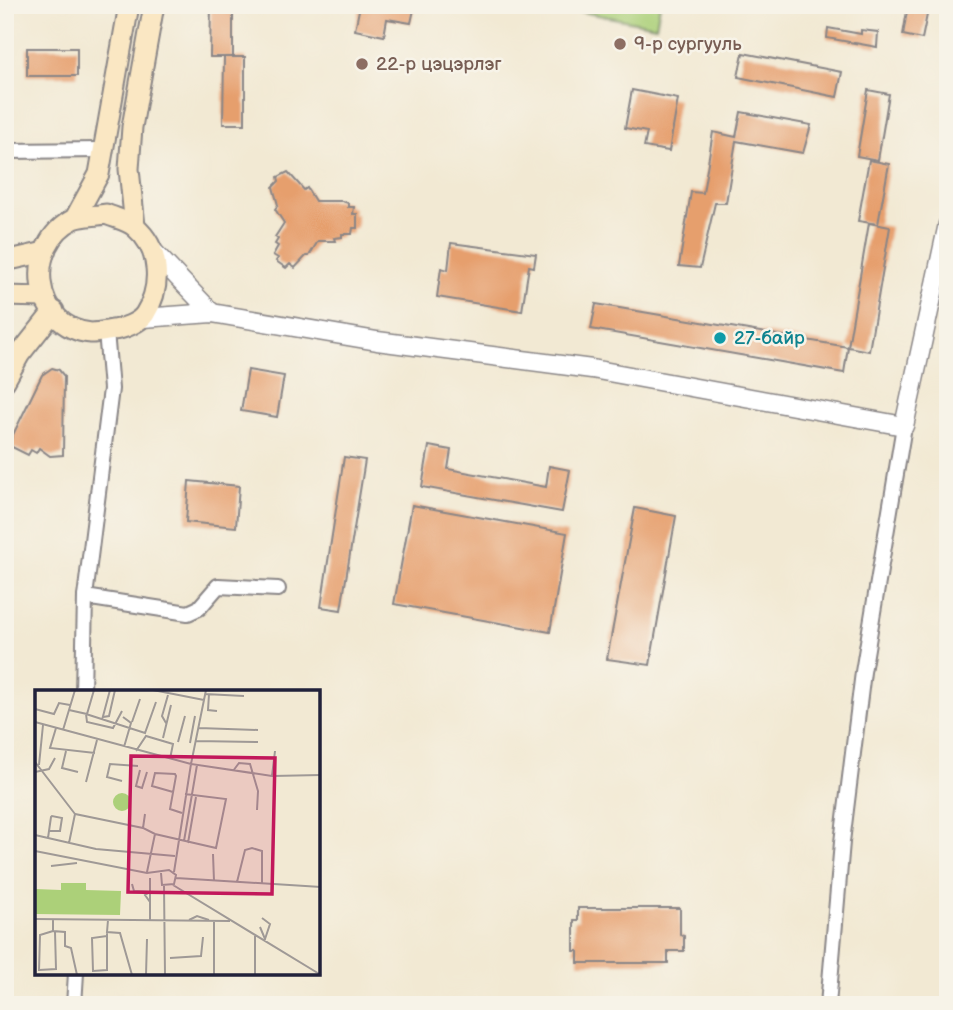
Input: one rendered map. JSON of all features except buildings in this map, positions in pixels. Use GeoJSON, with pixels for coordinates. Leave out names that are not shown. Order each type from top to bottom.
{"type":"FeatureCollection","features":[{"type":"Feature","properties":{"kind":"main road"},"geometry":{"type":"LineString","coordinates":[[129,5],[99,174],[75,218],[51,237],[39,266],[48,304],[62,321],[90,333],[121,329],[143,318],[152,303],[157,282],[153,251],[135,226],[129,169],[131,141],[154,5]]}},
{"type":"Feature","properties":{"kind":"main road"},"geometry":{"type":"LineString","coordinates":[[75,218],[106,214],[135,226]]}},
{"type":"Feature","properties":{"kind":"main road"},"geometry":{"type":"LineString","coordinates":[[5,261],[45,252]]}},
{"type":"Feature","properties":{"kind":"main road"},"geometry":{"type":"LineString","coordinates":[[5,296],[48,304]]}},
{"type":"Feature","properties":{"kind":"main road"},"geometry":{"type":"LineString","coordinates":[[5,381],[48,304]]}},
{"type":"Feature","properties":{"kind":"street"},"geometry":{"type":"LineString","coordinates":[[5,150],[102,150]]}},
{"type":"Feature","properties":{"kind":"street"},"geometry":{"type":"LineString","coordinates":[[828,1005],[842,842],[863,672],[904,426],[948,224]]}},
{"type":"Feature","properties":{"kind":"street"},"geometry":{"type":"LineString","coordinates":[[153,251],[212,313]]}},
{"type":"Feature","properties":{"kind":"street"},"geometry":{"type":"LineString","coordinates":[[143,318],[212,313],[377,341],[592,369],[904,426]]}},
{"type":"Feature","properties":{"kind":"street"},"geometry":{"type":"LineString","coordinates":[[83,690],[85,597],[111,389],[106,331]]}},
{"type":"Feature","properties":{"kind":"street"},"geometry":{"type":"LineString","coordinates":[[85,597],[188,613],[200,608],[218,586],[278,589]]}},
{"type":"Feature","properties":{"kind":"street"},"geometry":{"type":"LineString","coordinates":[[74,1005],[76,975]]}},
{"type":"Feature","properties":{"kind":"green space"},"geometry":{"type":"Polygon","coordinates":[[[572,5],[660,5],[656,26],[571,10],[572,5]]]}},
{"type":"Feature","properties":{"kind":"place","name":"9-р сургууль"},"geometry":{"type":"Point","coordinates":[620,44]}},
{"type":"Feature","properties":{"kind":"place","name":"22-р цэцэрлэг"},"geometry":{"type":"Point","coordinates":[362,64]}},
{"type":"Feature","properties":{"kind":"place","name":"27-байр"},"geometry":{"type":"Point","coordinates":[720,338]}}]}
